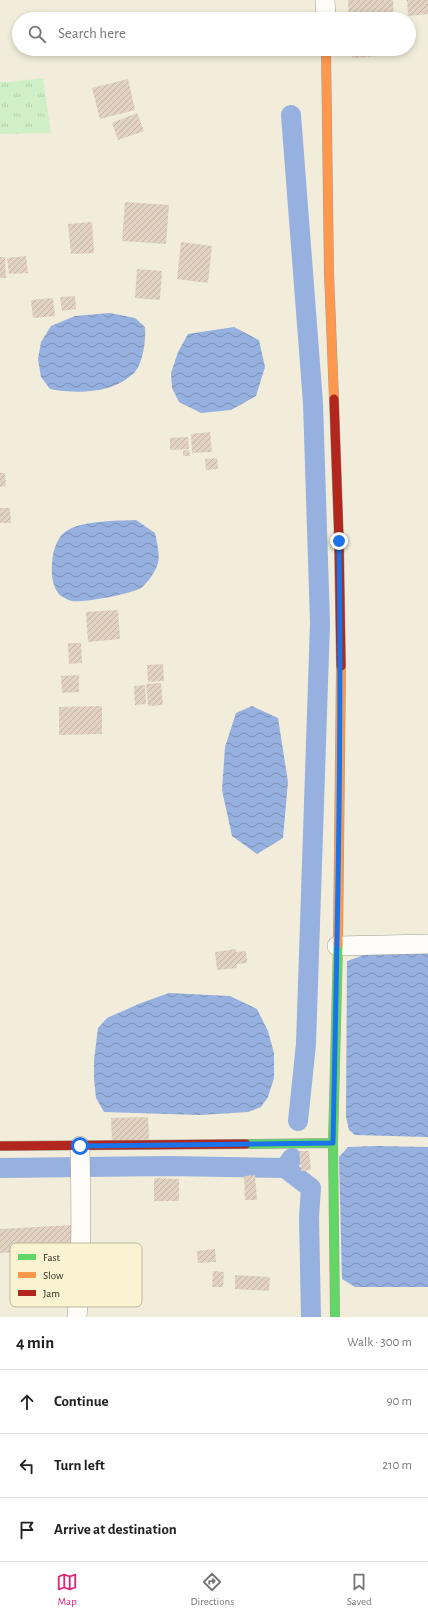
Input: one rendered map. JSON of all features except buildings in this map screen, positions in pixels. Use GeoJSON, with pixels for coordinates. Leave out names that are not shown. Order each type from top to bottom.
{"type":"FeatureCollection","features":[{"type":"Feature","properties":{"kind":"street"},"geometry":{"type":"LineString","coordinates":[[325,0],[326,12]]}},
{"type":"Feature","properties":{"kind":"street"},"geometry":{"type":"LineString","coordinates":[[326,56],[329,272],[339,541],[341,672],[339,903],[333,1143],[335,1317]]}},
{"type":"Feature","properties":{"kind":"street"},"geometry":{"type":"LineString","coordinates":[[337,946],[428,944]]}},
{"type":"Feature","properties":{"kind":"street"},"geometry":{"type":"LineString","coordinates":[[0,1146],[333,1143]]}},
{"type":"Feature","properties":{"kind":"street"},"geometry":{"type":"LineString","coordinates":[[80,1146],[80,1243]]}},
{"type":"Feature","properties":{"kind":"street"},"geometry":{"type":"LineString","coordinates":[[77,1317],[78,1307]]}},
{"type":"Feature","properties":{"kind":"green space"},"geometry":{"type":"Polygon","coordinates":[[[43,78],[51,133],[0,134],[0,82],[43,78]]]}},
{"type":"Feature","properties":{"kind":"water"},"geometry":{"type":"Polygon","coordinates":[[[110,313],[135,318],[145,327],[143,352],[139,365],[133,374],[124,381],[115,385],[93,391],[71,392],[50,389],[41,377],[38,359],[41,342],[51,326],[75,316],[110,313]]]}},
{"type":"Feature","properties":{"kind":"water"},"geometry":{"type":"Polygon","coordinates":[[[234,327],[259,340],[265,367],[256,396],[231,410],[201,413],[179,402],[172,388],[171,373],[178,352],[188,334],[234,327]]]}},
{"type":"Feature","properties":{"kind":"water"},"geometry":{"type":"Polygon","coordinates":[[[136,520],[155,533],[159,558],[152,575],[141,588],[107,598],[86,601],[71,601],[58,593],[54,586],[52,577],[53,556],[59,538],[65,532],[80,525],[89,523],[136,520]]]}},
{"type":"Feature","properties":{"kind":"water"},"geometry":{"type":"Polygon","coordinates":[[[252,706],[278,718],[288,782],[283,838],[257,854],[232,836],[222,790],[225,747],[236,713],[252,706]]]}},
{"type":"Feature","properties":{"kind":"water"},"geometry":{"type":"Polygon","coordinates":[[[378,950],[428,951],[428,1137],[355,1135],[349,1130],[346,1117],[347,961],[378,950]]]}},
{"type":"Feature","properties":{"kind":"water"},"geometry":{"type":"Polygon","coordinates":[[[169,993],[230,996],[257,1009],[268,1031],[274,1053],[274,1078],[268,1097],[261,1107],[248,1112],[200,1115],[104,1112],[96,1098],[94,1079],[94,1060],[98,1028],[107,1018],[169,993]]]}},
{"type":"Feature","properties":{"kind":"water"},"geometry":{"type":"Polygon","coordinates":[[[348,1147],[428,1147],[428,1287],[355,1287],[342,1279],[339,1157],[348,1147]]]}},
{"type":"Feature","properties":{"kind":"waterway"},"geometry":{"type":"LineString","coordinates":[[291,115],[313,403],[320,623],[306,1044],[298,1121]]}},
{"type":"Feature","properties":{"kind":"waterway"},"geometry":{"type":"LineString","coordinates":[[0,1168],[169,1166],[285,1168],[292,1158]]}},
{"type":"Feature","properties":{"kind":"waterway"},"geometry":{"type":"LineString","coordinates":[[285,1168],[311,1188],[309,1217],[311,1317]]}},
{"type":"Feature","properties":{"kind":"traffic: fast"},"geometry":{"type":"LineString","coordinates":[[335,1317],[333,1143],[338,944]]}},
{"type":"Feature","properties":{"kind":"traffic: fast"},"geometry":{"type":"LineString","coordinates":[[246,1144],[333,1143]]}},
{"type":"Feature","properties":{"kind":"traffic: slow"},"geometry":{"type":"LineString","coordinates":[[326,56],[329,273],[334,399]]}},
{"type":"Feature","properties":{"kind":"traffic: slow"},"geometry":{"type":"LineString","coordinates":[[338,944],[341,666]]}},
{"type":"Feature","properties":{"kind":"traffic: jam"},"geometry":{"type":"LineString","coordinates":[[334,399],[339,541],[341,666]]}},
{"type":"Feature","properties":{"kind":"traffic: jam"},"geometry":{"type":"LineString","coordinates":[[0,1146],[246,1144]]}},
{"type":"Feature","properties":{"kind":"route"},"geometry":{"type":"LineString","coordinates":[[80,1146],[333,1143],[339,903],[341,672],[339,541]]}}]}
